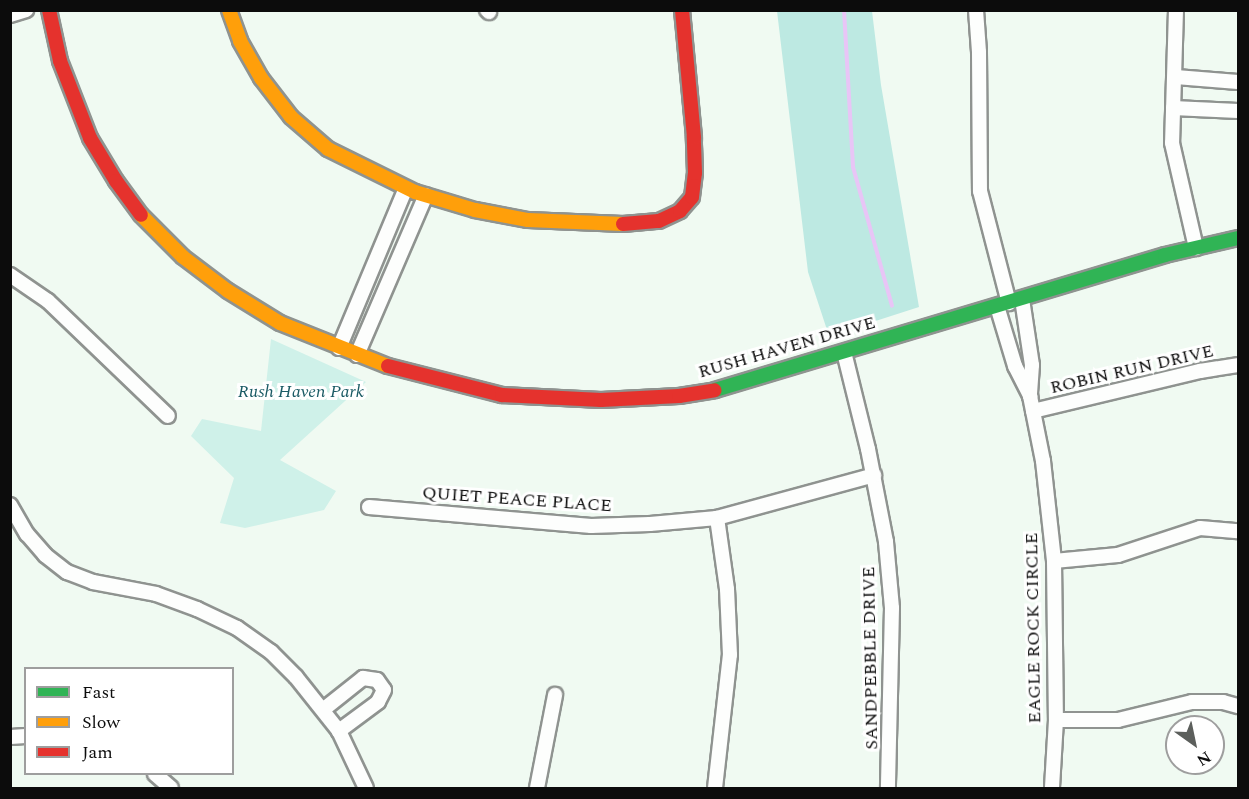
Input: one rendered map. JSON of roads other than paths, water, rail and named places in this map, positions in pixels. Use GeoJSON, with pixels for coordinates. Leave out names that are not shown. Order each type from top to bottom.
{"type":"FeatureCollection","features":[{"type":"Feature","properties":{"kind":"street"},"geometry":{"type":"LineString","coordinates":[[10,15],[26,10]]}},
{"type":"Feature","properties":{"kind":"street","name":"RUSH HAVEN DRIVE"},"geometry":{"type":"LineString","coordinates":[[50,10],[60,61],[77,111],[116,181],[147,223],[183,257],[236,296],[280,322],[339,348],[397,370],[502,395],[602,400],[679,396],[718,389],[1196,248],[1239,238]]}},
{"type":"Feature","properties":{"kind":"street"},"geometry":{"type":"LineString","coordinates":[[229,10],[249,59],[291,117],[328,149],[406,188],[426,195],[475,210],[572,224],[659,221],[680,211],[692,197],[695,173],[682,10]]}},
{"type":"Feature","properties":{"kind":"street"},"geometry":{"type":"LineString","coordinates":[[976,10],[980,52],[980,191],[1009,303]]}},
{"type":"Feature","properties":{"kind":"street"},"geometry":{"type":"LineString","coordinates":[[1176,10],[1173,152],[1196,248]]}},
{"type":"Feature","properties":{"kind":"street"},"geometry":{"type":"LineString","coordinates":[[1176,76],[1239,82]]}},
{"type":"Feature","properties":{"kind":"street"},"geometry":{"type":"LineString","coordinates":[[1173,108],[1239,111]]}},
{"type":"Feature","properties":{"kind":"street"},"geometry":{"type":"LineString","coordinates":[[339,348],[406,188]]}},
{"type":"Feature","properties":{"kind":"street"},"geometry":{"type":"LineString","coordinates":[[357,355],[426,195]]}},
{"type":"Feature","properties":{"kind":"street"},"geometry":{"type":"LineString","coordinates":[[10,274],[48,301],[168,416]]}},
{"type":"Feature","properties":{"kind":"street","name":"EAGLE ROCK CIRCLE"},"geometry":{"type":"LineString","coordinates":[[1009,303],[1019,376],[1030,396]]}},
{"type":"Feature","properties":{"kind":"street","name":"EAGLE ROCK CIRCLE"},"geometry":{"type":"LineString","coordinates":[[1009,303],[1032,365],[1030,396],[1043,461],[1054,561],[1056,720],[1052,789]]}},
{"type":"Feature","properties":{"kind":"street","name":"SANDPEBBLE DRIVE"},"geometry":{"type":"LineString","coordinates":[[844,352],[874,475],[886,542],[892,608],[888,789]]}},
{"type":"Feature","properties":{"kind":"street","name":"ROBIN RUN DRIVE"},"geometry":{"type":"LineString","coordinates":[[1033,411],[1200,371],[1239,365]]}},
{"type":"Feature","properties":{"kind":"street","name":"QUIET PEACE PLACE"},"geometry":{"type":"LineString","coordinates":[[369,507],[591,526],[717,518],[874,475]]}},
{"type":"Feature","properties":{"kind":"street"},"geometry":{"type":"LineString","coordinates":[[10,505],[27,534],[45,555],[68,572],[93,582],[156,594],[197,609],[237,628],[271,652],[324,710],[339,731],[353,756],[366,789]]}},
{"type":"Feature","properties":{"kind":"street"},"geometry":{"type":"LineString","coordinates":[[716,789],[730,655],[727,589],[717,518]]}},
{"type":"Feature","properties":{"kind":"street"},"geometry":{"type":"LineString","coordinates":[[1054,561],[1119,555],[1200,528],[1239,531]]}},
{"type":"Feature","properties":{"kind":"street"},"geometry":{"type":"LineString","coordinates":[[324,710],[363,678],[377,680],[384,690],[378,702],[339,731]]}},
{"type":"Feature","properties":{"kind":"street"},"geometry":{"type":"LineString","coordinates":[[537,789],[555,695]]}},
{"type":"Feature","properties":{"kind":"street"},"geometry":{"type":"LineString","coordinates":[[1056,720],[1118,720],[1192,702],[1223,702],[1239,706]]}},
{"type":"Feature","properties":{"kind":"street"},"geometry":{"type":"LineString","coordinates":[[156,775],[171,789]]}},
{"type":"Feature","properties":{"kind":"waterway"},"geometry":{"type":"LineString","coordinates":[[844,10],[853,167],[892,306]]}},
{"type":"Feature","properties":{"kind":"park label","name":"Rush Haven Park"},"geometry":{"type":"Point","coordinates":[301,392]}}]}
